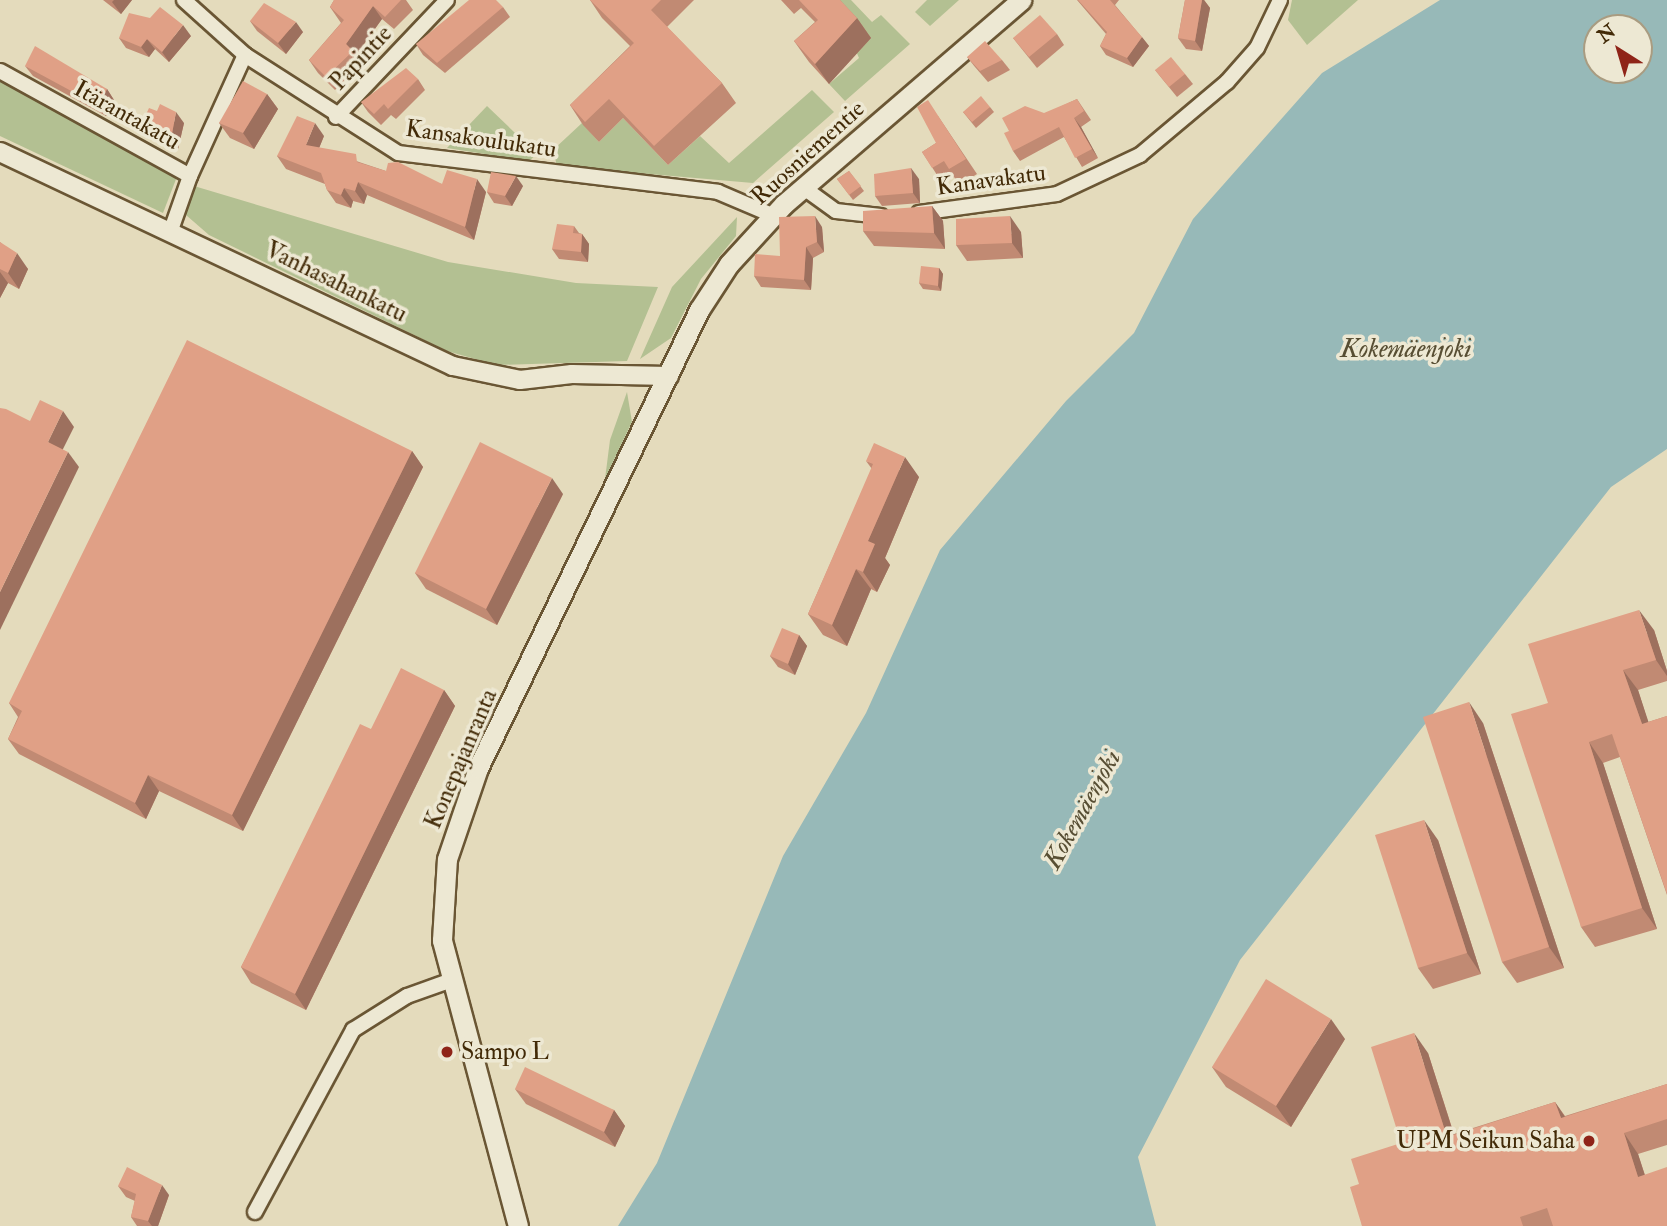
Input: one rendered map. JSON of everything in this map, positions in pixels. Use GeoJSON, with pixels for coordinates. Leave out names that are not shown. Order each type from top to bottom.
{"type":"FeatureCollection","features":[{"type":"Feature","properties":{"kind":"main road","name":"Ruosniementie"},"geometry":{"type":"LineString","coordinates":[[669,376],[729,264],[772,215],[1021,0]]}},
{"type":"Feature","properties":{"kind":"main road","name":"Konepajanranta"},"geometry":{"type":"LineString","coordinates":[[518,1226],[501,1146],[449,981],[440,902],[460,813],[669,376]]}},
{"type":"Feature","properties":{"kind":"street","name":"Kansakoulukatu"},"geometry":{"type":"LineString","coordinates":[[184,0],[245,55],[336,117],[398,153],[718,192],[772,215]]}},
{"type":"Feature","properties":{"kind":"street","name":"Papintie"},"geometry":{"type":"LineString","coordinates":[[336,117],[447,0]]}},
{"type":"Feature","properties":{"kind":"street","name":"Kanavakatu"},"geometry":{"type":"LineString","coordinates":[[804,188],[836,211],[870,217],[999,206],[1095,180],[1140,155],[1227,82],[1257,48],[1280,0]]}},
{"type":"Feature","properties":{"kind":"street","name":"Itärantakatu"},"geometry":{"type":"LineString","coordinates":[[0,71],[190,176],[245,55]]}},
{"type":"Feature","properties":{"kind":"street","name":"Vanhasahankatu"},"geometry":{"type":"LineString","coordinates":[[0,152],[171,230],[453,366],[520,380],[572,373],[669,376]]}},
{"type":"Feature","properties":{"kind":"street"},"geometry":{"type":"LineString","coordinates":[[171,230],[190,176]]}},
{"type":"Feature","properties":{"kind":"street"},"geometry":{"type":"LineString","coordinates":[[255,1212],[353,1030],[407,996],[449,981]]}},
{"type":"Feature","properties":{"kind":"green space"},"geometry":{"type":"Polygon","coordinates":[[[834,0],[851,0],[872,22],[881,15],[910,44],[845,101],[829,84],[859,58],[834,0]]]}},
{"type":"Feature","properties":{"kind":"green space"},"geometry":{"type":"Polygon","coordinates":[[[927,0],[959,0],[930,26],[915,12],[927,0]]]}},
{"type":"Feature","properties":{"kind":"green space"},"geometry":{"type":"Polygon","coordinates":[[[1292,0],[1358,0],[1307,45],[1288,20],[1292,0]]]}},
{"type":"Feature","properties":{"kind":"green space"},"geometry":{"type":"Polygon","coordinates":[[[0,80],[178,174],[163,213],[0,136],[0,80]]]}},
{"type":"Feature","properties":{"kind":"green space"},"geometry":{"type":"Polygon","coordinates":[[[812,90],[834,112],[753,183],[557,166],[553,150],[582,123],[599,142],[623,118],[668,165],[700,136],[729,163],[812,90]]]}},
{"type":"Feature","properties":{"kind":"green space"},"geometry":{"type":"Polygon","coordinates":[[[487,106],[537,154],[529,161],[447,148],[487,106]]]}},
{"type":"Feature","properties":{"kind":"green space"},"geometry":{"type":"Polygon","coordinates":[[[194,186],[448,262],[576,283],[658,287],[627,361],[496,365],[447,351],[209,235],[186,215],[194,186]]]}},
{"type":"Feature","properties":{"kind":"green space"},"geometry":{"type":"Polygon","coordinates":[[[737,217],[736,236],[701,279],[671,338],[640,359],[672,287],[737,217]]]}},
{"type":"Feature","properties":{"kind":"green space"},"geometry":{"type":"Polygon","coordinates":[[[627,392],[632,422],[605,479],[610,440],[627,392]]]}},
{"type":"Feature","properties":{"kind":"water","name":"Kokemäenjoki"},"geometry":{"type":"Polygon","coordinates":[[[1440,0],[1667,0],[1667,449],[1611,487],[1240,960],[1138,1157],[1156,1226],[618,1226],[657,1163],[783,856],[866,713],[940,550],[1066,401],[1134,333],[1193,219],[1322,73],[1440,0]]]}},
{"type":"Feature","properties":{"kind":"building"},"geometry":{"type":"Polygon","coordinates":[[[334,0],[401,0],[385,17],[373,6],[346,44],[353,51],[326,77],[309,60],[344,20],[330,7],[334,0]]]}},
{"type":"Feature","properties":{"kind":"building"},"geometry":{"type":"Polygon","coordinates":[[[469,0],[496,0],[503,7],[437,63],[416,44],[469,0]]]}},
{"type":"Feature","properties":{"kind":"building"},"geometry":{"type":"Polygon","coordinates":[[[590,0],[661,0],[651,10],[722,83],[654,146],[609,99],[585,122],[570,105],[634,43],[590,0]]]}},
{"type":"Feature","properties":{"kind":"building"},"geometry":{"type":"Polygon","coordinates":[[[799,0],[840,0],[857,18],[815,64],[794,41],[818,20],[799,0]]]}},
{"type":"Feature","properties":{"kind":"building"},"geometry":{"type":"Polygon","coordinates":[[[1078,0],[1110,0],[1142,37],[1127,58],[1100,46],[1107,32],[1078,0]]]}},
{"type":"Feature","properties":{"kind":"building"},"geometry":{"type":"Polygon","coordinates":[[[1185,0],[1202,0],[1195,41],[1178,38],[1185,0]]]}},
{"type":"Feature","properties":{"kind":"building"},"geometry":{"type":"Polygon","coordinates":[[[264,3],[296,22],[278,43],[250,21],[264,3]]]}},
{"type":"Feature","properties":{"kind":"building"},"geometry":{"type":"Polygon","coordinates":[[[160,7],[183,25],[162,52],[147,39],[141,47],[119,38],[129,13],[150,18],[160,7]]]}},
{"type":"Feature","properties":{"kind":"building"},"geometry":{"type":"Polygon","coordinates":[[[1040,15],[1057,34],[1029,57],[1013,38],[1040,15]]]}},
{"type":"Feature","properties":{"kind":"building"},"geometry":{"type":"Polygon","coordinates":[[[985,41],[1002,60],[980,71],[967,57],[985,41]]]}},
{"type":"Feature","properties":{"kind":"building"},"geometry":{"type":"Polygon","coordinates":[[[35,46],[107,89],[99,106],[25,66],[35,46]]]}},
{"type":"Feature","properties":{"kind":"building"},"geometry":{"type":"Polygon","coordinates":[[[1171,57],[1185,74],[1169,87],[1155,70],[1171,57]]]}},
{"type":"Feature","properties":{"kind":"building"},"geometry":{"type":"Polygon","coordinates":[[[406,68],[418,79],[388,109],[384,104],[374,114],[361,102],[406,68]]]}},
{"type":"Feature","properties":{"kind":"building"},"geometry":{"type":"Polygon","coordinates":[[[243,81],[267,94],[243,133],[219,123],[243,81]]]}},
{"type":"Feature","properties":{"kind":"building"},"geometry":{"type":"Polygon","coordinates":[[[981,96],[990,107],[972,122],[963,112],[981,96]]]}},
{"type":"Feature","properties":{"kind":"building"},"geometry":{"type":"Polygon","coordinates":[[[1077,99],[1084,111],[1074,118],[1092,149],[1075,158],[1059,127],[1013,151],[1004,133],[1009,131],[1002,118],[1025,106],[1044,113],[1077,99]]]}},
{"type":"Feature","properties":{"kind":"building"},"geometry":{"type":"Polygon","coordinates":[[[928,100],[966,159],[949,169],[944,161],[932,168],[922,152],[936,143],[917,107],[928,100]]]}},
{"type":"Feature","properties":{"kind":"building"},"geometry":{"type":"Polygon","coordinates":[[[160,104],[176,112],[171,139],[141,125],[149,108],[157,111],[160,104]]]}},
{"type":"Feature","properties":{"kind":"building"},"geometry":{"type":"Polygon","coordinates":[[[297,116],[315,123],[306,145],[356,154],[357,162],[386,171],[388,163],[398,162],[442,184],[447,170],[477,179],[465,227],[358,182],[355,191],[344,188],[341,195],[327,190],[321,173],[277,156],[297,116]]]}},
{"type":"Feature","properties":{"kind":"building"},"geometry":{"type":"Polygon","coordinates":[[[911,168],[913,193],[875,196],[874,174],[911,168]]]}},
{"type":"Feature","properties":{"kind":"building"},"geometry":{"type":"Polygon","coordinates":[[[849,171],[861,186],[849,195],[837,179],[849,171]]]}},
{"type":"Feature","properties":{"kind":"building"},"geometry":{"type":"Polygon","coordinates":[[[491,172],[516,176],[505,196],[487,192],[491,172]]]}},
{"type":"Feature","properties":{"kind":"building"},"geometry":{"type":"Polygon","coordinates":[[[932,206],[934,233],[863,231],[863,211],[932,206]]]}},
{"type":"Feature","properties":{"kind":"building"},"geometry":{"type":"Polygon","coordinates":[[[815,216],[817,242],[806,247],[804,280],[754,276],[755,254],[780,256],[779,217],[815,216]]]}},
{"type":"Feature","properties":{"kind":"building"},"geometry":{"type":"Polygon","coordinates":[[[1010,216],[1012,243],[956,245],[956,219],[1010,216]]]}},
{"type":"Feature","properties":{"kind":"building"},"geometry":{"type":"Polygon","coordinates":[[[557,224],[574,226],[573,233],[582,234],[581,252],[552,249],[557,224]]]}},
{"type":"Feature","properties":{"kind":"building"},"geometry":{"type":"Polygon","coordinates":[[[0,242],[17,253],[8,273],[0,269],[0,242]]]}},
{"type":"Feature","properties":{"kind":"building"},"geometry":{"type":"Polygon","coordinates":[[[921,266],[939,268],[938,286],[919,283],[921,266]]]}},
{"type":"Feature","properties":{"kind":"building"},"geometry":{"type":"Polygon","coordinates":[[[187,340],[412,451],[232,815],[148,775],[135,803],[8,739],[22,711],[9,703],[187,340]]]}},
{"type":"Feature","properties":{"kind":"building"},"geometry":{"type":"Polygon","coordinates":[[[40,400],[63,411],[48,442],[68,452],[0,592],[0,408],[30,421],[40,400]]]}},
{"type":"Feature","properties":{"kind":"building"},"geometry":{"type":"Polygon","coordinates":[[[480,442],[552,478],[486,609],[415,573],[480,442]]]}},
{"type":"Feature","properties":{"kind":"building"},"geometry":{"type":"Polygon","coordinates":[[[874,443],[905,457],[868,541],[875,544],[863,572],[856,569],[832,625],[808,614],[873,464],[866,461],[874,443]]]}},
{"type":"Feature","properties":{"kind":"building"},"geometry":{"type":"Polygon","coordinates":[[[1639,610],[1656,660],[1623,670],[1642,724],[1667,716],[1667,894],[1612,734],[1589,742],[1642,908],[1581,927],[1511,714],[1548,703],[1528,644],[1639,610]]]}},
{"type":"Feature","properties":{"kind":"building"},"geometry":{"type":"Polygon","coordinates":[[[782,628],[799,635],[788,664],[770,656],[782,628]]]}},
{"type":"Feature","properties":{"kind":"building"},"geometry":{"type":"Polygon","coordinates":[[[401,668],[444,690],[295,994],[241,967],[360,724],[371,729],[401,668]]]}},
{"type":"Feature","properties":{"kind":"building"},"geometry":{"type":"Polygon","coordinates":[[[1469,702],[1549,947],[1502,962],[1423,717],[1469,702]]]}},
{"type":"Feature","properties":{"kind":"building"},"geometry":{"type":"Polygon","coordinates":[[[1424,820],[1467,953],[1418,968],[1375,835],[1424,820]]]}},
{"type":"Feature","properties":{"kind":"building"},"geometry":{"type":"Polygon","coordinates":[[[1266,979],[1331,1019],[1276,1106],[1212,1067],[1266,979]]]}},
{"type":"Feature","properties":{"kind":"building","name":"UPM Seikun Saha"},"geometry":{"type":"Polygon","coordinates":[[[1414,1033],[1447,1137],[1555,1102],[1561,1118],[1667,1084],[1667,1119],[1624,1133],[1638,1177],[1667,1167],[1667,1226],[1553,1226],[1547,1208],[1520,1217],[1523,1226],[1362,1226],[1350,1187],[1359,1184],[1351,1159],[1401,1143],[1371,1047],[1414,1033]]]}},
{"type":"Feature","properties":{"kind":"building"},"geometry":{"type":"Polygon","coordinates":[[[525,1067],[614,1110],[604,1132],[515,1089],[525,1067]]]}},
{"type":"Feature","properties":{"kind":"building"},"geometry":{"type":"Polygon","coordinates":[[[127,1167],[162,1185],[148,1221],[131,1217],[136,1194],[118,1186],[127,1167]]]}},
{"type":"Feature","properties":{"kind":"place","name":"Sampo L"},"geometry":{"type":"Point","coordinates":[447,1052]}},
{"type":"Feature","properties":{"kind":"place","name":"UPM Seikun Saha"},"geometry":{"type":"Point","coordinates":[1589,1141]}}]}
